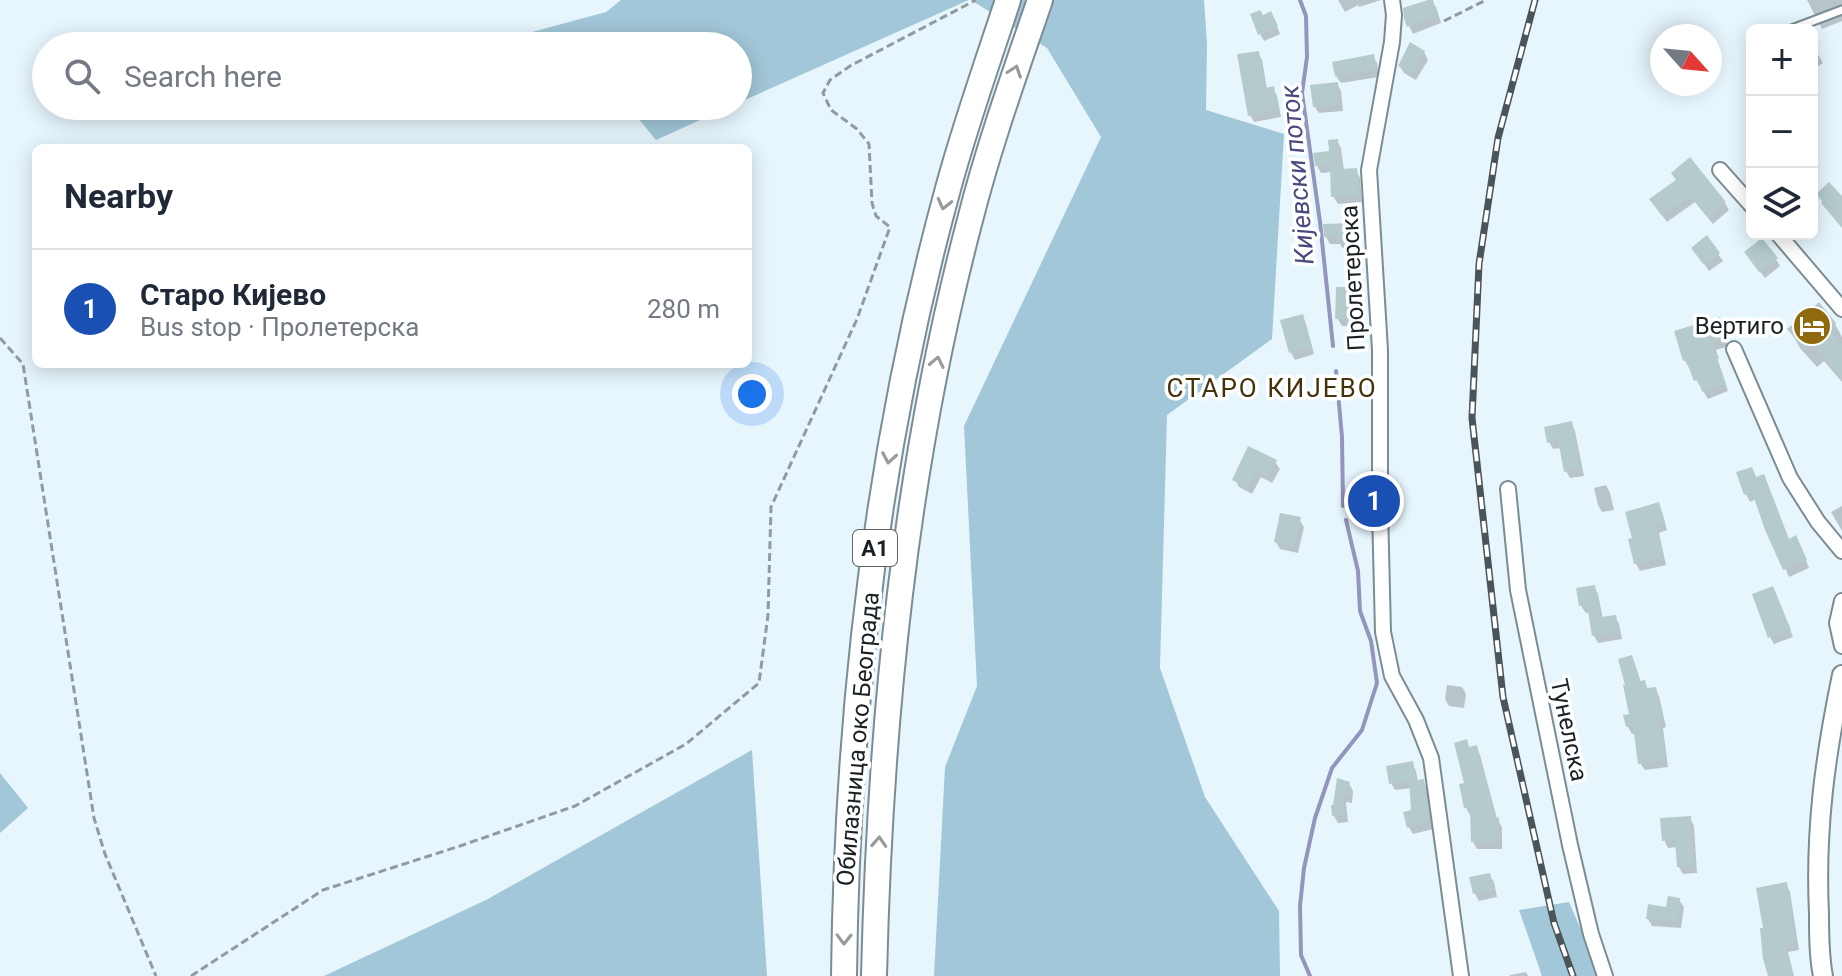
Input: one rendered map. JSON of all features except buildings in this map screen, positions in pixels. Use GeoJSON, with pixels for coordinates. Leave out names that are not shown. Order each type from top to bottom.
{"type":"FeatureCollection","features":[{"type":"Feature","properties":{"kind":"highway","name":"Обилазница око Београда"},"geometry":{"type":"LineString","coordinates":[[844,976],[852,755],[878,525],[909,352],[937,230],[1008,0]]}},
{"type":"Feature","properties":{"kind":"highway","name":"Обилазница око Београда"},"geometry":{"type":"LineString","coordinates":[[874,976],[883,768],[902,579],[932,389],[967,233],[992,143],[1040,0]]}},
{"type":"Feature","properties":{"kind":"main road"},"geometry":{"type":"LineString","coordinates":[[1823,976],[1818,833],[1829,736],[1842,675]]}},
{"type":"Feature","properties":{"kind":"street","name":"Пролетерска"},"geometry":{"type":"LineString","coordinates":[[1392,0],[1392,42],[1369,170],[1380,350],[1383,632],[1392,676],[1416,720],[1431,758],[1461,976]]}},
{"type":"Feature","properties":{"kind":"street"},"geometry":{"type":"LineString","coordinates":[[1720,170],[1746,199]]}},
{"type":"Feature","properties":{"kind":"street"},"geometry":{"type":"LineString","coordinates":[[1783,240],[1842,309]]}},
{"type":"Feature","properties":{"kind":"street"},"geometry":{"type":"LineString","coordinates":[[1734,349],[1790,478],[1818,522],[1842,551]]}},
{"type":"Feature","properties":{"kind":"street","name":"Тунелска"},"geometry":{"type":"LineString","coordinates":[[1508,489],[1518,590],[1570,845],[1591,934],[1605,976]]}},
{"type":"Feature","properties":{"kind":"street"},"geometry":{"type":"LineString","coordinates":[[1842,601],[1837,623],[1842,646]]}},
{"type":"Feature","properties":{"kind":"lane"},"geometry":{"type":"LineString","coordinates":[[1805,24],[1842,10]]}},
{"type":"Feature","properties":{"kind":"path"},"geometry":{"type":"LineString","coordinates":[[956,0],[960,8]]}},
{"type":"Feature","properties":{"kind":"path"},"geometry":{"type":"LineString","coordinates":[[191,976],[323,890],[575,806],[686,744],[759,683],[768,615],[771,507],[857,319],[890,227],[876,216],[872,203],[869,144],[857,129],[831,110],[823,93],[830,80],[850,66],[976,0]]}},
{"type":"Feature","properties":{"kind":"path"},"geometry":{"type":"LineString","coordinates":[[1444,21],[1486,0]]}},
{"type":"Feature","properties":{"kind":"path"},"geometry":{"type":"LineString","coordinates":[[0,338],[23,364],[94,818],[105,854],[156,976]]}},
{"type":"Feature","properties":{"kind":"shaded area"},"geometry":{"type":"Polygon","coordinates":[[[621,0],[969,0],[752,97],[752,32],[532,32],[606,12],[621,0]]]}},
{"type":"Feature","properties":{"kind":"shaded area"},"geometry":{"type":"Polygon","coordinates":[[[971,0],[1204,0],[1206,110],[1284,134],[1272,339],[1167,415],[1160,668],[1205,797],[1279,911],[1280,976],[934,976],[945,767],[977,686],[964,426],[1101,137],[1047,48],[971,0]]]}},
{"type":"Feature","properties":{"kind":"shaded area"},"geometry":{"type":"Polygon","coordinates":[[[640,120],[700,120],[656,140],[640,120]]]}},
{"type":"Feature","properties":{"kind":"shaded area"},"geometry":{"type":"Polygon","coordinates":[[[752,750],[767,976],[324,976],[488,899],[752,750]]]}},
{"type":"Feature","properties":{"kind":"shaded area"},"geometry":{"type":"Polygon","coordinates":[[[0,773],[28,808],[0,833],[0,773]]]}},
{"type":"Feature","properties":{"kind":"shaded area"},"geometry":{"type":"Polygon","coordinates":[[[1569,902],[1601,976],[1542,976],[1519,910],[1569,902]]]}},
{"type":"Feature","properties":{"kind":"waterway","name":"Кијевски поток"},"geometry":{"type":"LineString","coordinates":[[1300,0],[1306,16],[1307,57],[1302,93],[1333,346]]}},
{"type":"Feature","properties":{"kind":"waterway","name":"Кијевски поток"},"geometry":{"type":"LineString","coordinates":[[1336,371],[1342,437],[1343,506]]}},
{"type":"Feature","properties":{"kind":"waterway","name":"Кијевски поток"},"geometry":{"type":"LineString","coordinates":[[1310,976],[1301,955],[1300,906],[1304,868],[1315,818],[1332,768],[1362,730],[1377,683],[1371,641],[1360,611],[1358,571],[1346,520]]}},
{"type":"Feature","properties":{"kind":"railway"},"geometry":{"type":"LineString","coordinates":[[1535,0],[1498,138],[1479,264],[1472,418],[1503,697],[1554,923],[1573,976]]}},
{"type":"Feature","properties":{"kind":"place","name":"Вертиго"},"geometry":{"type":"Point","coordinates":[1812,326]}},
{"type":"Feature","properties":{"kind":"place","name":"Старо Кијево"},"geometry":{"type":"Point","coordinates":[1374,501]}},
{"type":"Feature","properties":{"kind":"district","name":"СТАРО КИЈЕВО"},"geometry":{"type":"Point","coordinates":[1272,388]}}]}
